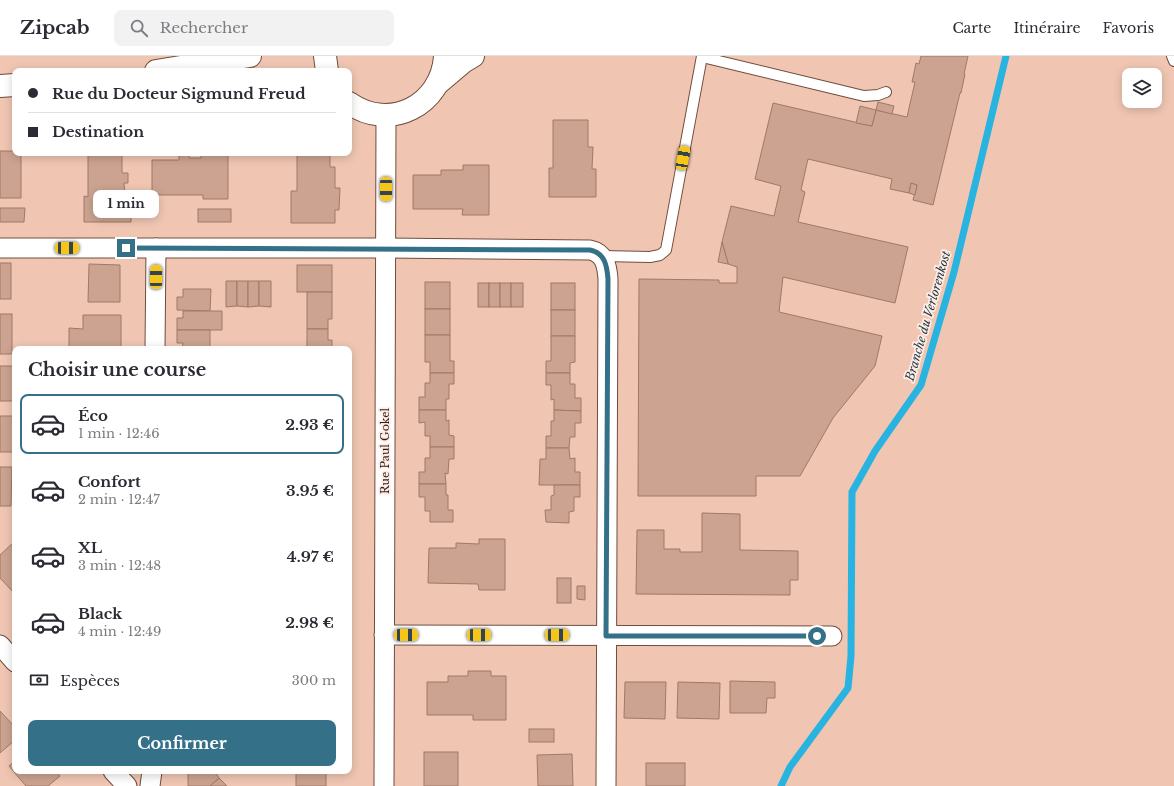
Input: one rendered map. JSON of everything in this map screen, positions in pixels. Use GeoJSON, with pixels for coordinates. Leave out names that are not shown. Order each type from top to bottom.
{"type":"FeatureCollection","features":[{"type":"Feature","properties":{"kind":"street"},"geometry":{"type":"LineString","coordinates":[[175,68],[250,56]]}},
{"type":"Feature","properties":{"kind":"street"},"geometry":{"type":"LineString","coordinates":[[325,56],[327,68]]}},
{"type":"Feature","properties":{"kind":"street"},"geometry":{"type":"LineString","coordinates":[[438,84],[443,71],[445,56]]}},
{"type":"Feature","properties":{"kind":"street"},"geometry":{"type":"LineString","coordinates":[[352,105],[372,114],[386,115],[404,112],[420,104],[430,95],[438,84],[463,62],[473,56]]}},
{"type":"Feature","properties":{"kind":"street"},"geometry":{"type":"LineString","coordinates":[[0,86],[12,85]]}},
{"type":"Feature","properties":{"kind":"street","name":"Rue Paul Gokel"},"geometry":{"type":"LineString","coordinates":[[384,786],[386,115]]}},
{"type":"Feature","properties":{"kind":"street"},"geometry":{"type":"LineString","coordinates":[[0,248],[386,248],[590,250],[599,253],[602,256],[606,266],[608,279],[606,786]]}},
{"type":"Feature","properties":{"kind":"street"},"geometry":{"type":"LineString","coordinates":[[155,346],[156,248]]}},
{"type":"Feature","properties":{"kind":"street"},"geometry":{"type":"LineString","coordinates":[[384,634],[832,636]]}},
{"type":"Feature","properties":{"kind":"street"},"geometry":{"type":"LineString","coordinates":[[0,645],[12,659]]}},
{"type":"Feature","properties":{"kind":"street"},"geometry":{"type":"LineString","coordinates":[[116,774],[127,786]]}},
{"type":"Feature","properties":{"kind":"street"},"geometry":{"type":"LineString","coordinates":[[150,786],[152,774]]}},
{"type":"Feature","properties":{"kind":"lane"},"geometry":{"type":"LineString","coordinates":[[602,256],[650,257],[660,255],[666,250],[702,56],[864,96],[878,95],[886,92]]}},
{"type":"Feature","properties":{"kind":"lane"},"geometry":{"type":"LineString","coordinates":[[1172,56],[1174,61]]}},
{"type":"Feature","properties":{"kind":"building"},"geometry":{"type":"Polygon","coordinates":[[[921,56],[968,56],[961,93],[933,205],[913,200],[917,185],[911,183],[909,193],[890,189],[892,179],[808,159],[801,190],[805,192],[798,222],[908,247],[895,303],[783,277],[779,312],[882,336],[875,366],[833,418],[800,476],[756,476],[756,496],[638,496],[639,279],[719,280],[719,283],[737,283],[737,267],[728,264],[722,242],[731,206],[774,216],[781,186],[755,179],[773,103],[872,126],[876,110],[907,117],[915,82],[912,82],[916,63],[919,64],[921,56]]]}},
{"type":"Feature","properties":{"kind":"building"},"geometry":{"type":"Polygon","coordinates":[[[878,102],[894,106],[892,114],[876,110],[878,102]]]}},
{"type":"Feature","properties":{"kind":"building"},"geometry":{"type":"Polygon","coordinates":[[[860,106],[876,110],[872,126],[856,123],[860,106]]]}},
{"type":"Feature","properties":{"kind":"building"},"geometry":{"type":"Polygon","coordinates":[[[553,120],[588,120],[588,147],[593,147],[592,169],[596,169],[596,197],[549,197],[549,168],[553,168],[553,120]]]}},
{"type":"Feature","properties":{"kind":"building"},"geometry":{"type":"Polygon","coordinates":[[[0,151],[12,151],[12,156],[21,156],[21,198],[0,198],[0,151]]]}},
{"type":"Feature","properties":{"kind":"building"},"geometry":{"type":"Polygon","coordinates":[[[88,156],[122,156],[122,173],[128,173],[128,183],[124,183],[125,195],[131,195],[131,222],[84,222],[84,196],[88,197],[88,156]]]}},
{"type":"Feature","properties":{"kind":"building"},"geometry":{"type":"Polygon","coordinates":[[[179,156],[201,158],[201,156],[228,156],[228,199],[203,199],[203,195],[152,195],[152,160],[179,160],[179,156]]]}},
{"type":"Feature","properties":{"kind":"building"},"geometry":{"type":"Polygon","coordinates":[[[297,156],[330,156],[330,167],[335,167],[335,188],[340,188],[339,210],[335,210],[335,223],[291,223],[291,191],[297,191],[297,156]]]}},
{"type":"Feature","properties":{"kind":"building"},"geometry":{"type":"Polygon","coordinates":[[[463,165],[489,165],[489,215],[462,215],[463,209],[413,209],[413,175],[441,175],[441,170],[463,170],[463,165]]]}},
{"type":"Feature","properties":{"kind":"building"},"geometry":{"type":"Polygon","coordinates":[[[911,183],[917,185],[915,195],[909,193],[911,183]]]}},
{"type":"Feature","properties":{"kind":"building"},"geometry":{"type":"Polygon","coordinates":[[[0,208],[25,208],[24,222],[0,222],[0,208]]]}},
{"type":"Feature","properties":{"kind":"building"},"geometry":{"type":"Polygon","coordinates":[[[198,209],[231,209],[231,222],[198,222],[198,209]]]}},
{"type":"Feature","properties":{"kind":"building"},"geometry":{"type":"Polygon","coordinates":[[[722,242],[728,263],[728,264],[718,262],[722,242]]]}},
{"type":"Feature","properties":{"kind":"building"},"geometry":{"type":"Polygon","coordinates":[[[0,263],[11,263],[11,299],[0,299],[0,263]]]}},
{"type":"Feature","properties":{"kind":"building"},"geometry":{"type":"Polygon","coordinates":[[[89,264],[120,265],[120,302],[88,302],[89,264]]]}},
{"type":"Feature","properties":{"kind":"building"},"geometry":{"type":"Polygon","coordinates":[[[297,265],[332,265],[332,292],[297,292],[297,265]]]}},
{"type":"Feature","properties":{"kind":"building"},"geometry":{"type":"Polygon","coordinates":[[[226,281],[237,281],[237,306],[226,307],[226,281]]]}},
{"type":"Feature","properties":{"kind":"building"},"geometry":{"type":"Polygon","coordinates":[[[237,281],[248,281],[248,307],[237,306],[237,281]]]}},
{"type":"Feature","properties":{"kind":"building"},"geometry":{"type":"Polygon","coordinates":[[[248,281],[259,281],[259,306],[248,307],[248,281]]]}},
{"type":"Feature","properties":{"kind":"building"},"geometry":{"type":"Polygon","coordinates":[[[259,281],[271,281],[271,307],[259,306],[259,281]]]}},
{"type":"Feature","properties":{"kind":"building"},"geometry":{"type":"Polygon","coordinates":[[[425,282],[450,282],[450,309],[425,309],[425,282]]]}},
{"type":"Feature","properties":{"kind":"building"},"geometry":{"type":"Polygon","coordinates":[[[478,283],[489,283],[489,307],[478,307],[478,283]]]}},
{"type":"Feature","properties":{"kind":"building"},"geometry":{"type":"Polygon","coordinates":[[[489,283],[500,283],[500,307],[489,307],[489,283]]]}},
{"type":"Feature","properties":{"kind":"building"},"geometry":{"type":"Polygon","coordinates":[[[500,283],[511,283],[511,307],[500,307],[500,283]]]}},
{"type":"Feature","properties":{"kind":"building"},"geometry":{"type":"Polygon","coordinates":[[[511,283],[523,283],[523,307],[511,307],[511,283]]]}},
{"type":"Feature","properties":{"kind":"building"},"geometry":{"type":"Polygon","coordinates":[[[551,283],[575,283],[575,310],[551,310],[551,283]]]}},
{"type":"Feature","properties":{"kind":"building"},"geometry":{"type":"Polygon","coordinates":[[[183,289],[211,289],[210,311],[177,310],[177,297],[183,297],[183,289]]]}},
{"type":"Feature","properties":{"kind":"building"},"geometry":{"type":"Polygon","coordinates":[[[307,292],[332,292],[332,319],[328,319],[328,329],[307,329],[307,292]]]}},
{"type":"Feature","properties":{"kind":"building"},"geometry":{"type":"Polygon","coordinates":[[[425,309],[450,309],[450,335],[425,335],[425,309]]]}},
{"type":"Feature","properties":{"kind":"building"},"geometry":{"type":"Polygon","coordinates":[[[551,310],[575,310],[575,336],[551,336],[551,310]]]}},
{"type":"Feature","properties":{"kind":"building"},"geometry":{"type":"Polygon","coordinates":[[[183,311],[222,311],[222,330],[177,330],[177,318],[183,318],[183,311]]]}},
{"type":"Feature","properties":{"kind":"building"},"geometry":{"type":"Polygon","coordinates":[[[0,314],[12,314],[12,354],[0,354],[0,314]]]}},
{"type":"Feature","properties":{"kind":"building"},"geometry":{"type":"Polygon","coordinates":[[[83,315],[121,315],[121,346],[69,346],[69,328],[83,329],[83,315]]]}},
{"type":"Feature","properties":{"kind":"building"},"geometry":{"type":"Polygon","coordinates":[[[307,329],[328,329],[328,340],[332,340],[332,346],[307,346],[307,329]]]}},
{"type":"Feature","properties":{"kind":"building"},"geometry":{"type":"Polygon","coordinates":[[[177,330],[210,330],[210,346],[182,346],[183,343],[177,343],[177,330]]]}},
{"type":"Feature","properties":{"kind":"building"},"geometry":{"type":"Polygon","coordinates":[[[425,335],[450,335],[450,361],[454,361],[454,373],[430,373],[430,362],[425,362],[425,335]]]}},
{"type":"Feature","properties":{"kind":"building"},"geometry":{"type":"Polygon","coordinates":[[[551,336],[575,336],[575,362],[570,363],[570,373],[546,373],[546,361],[551,361],[551,336]]]}},
{"type":"Feature","properties":{"kind":"building"},"geometry":{"type":"Polygon","coordinates":[[[0,366],[12,366],[12,401],[0,401],[0,366]]]}},
{"type":"Feature","properties":{"kind":"building"},"geometry":{"type":"Polygon","coordinates":[[[430,373],[454,373],[454,384],[449,384],[449,399],[446,399],[446,410],[419,410],[419,397],[425,397],[425,383],[430,383],[430,373]]]}},
{"type":"Feature","properties":{"kind":"building"},"geometry":{"type":"Polygon","coordinates":[[[546,373],[570,373],[570,384],[575,384],[575,398],[581,398],[581,411],[554,410],[554,399],[551,400],[551,385],[546,385],[546,373]]]}},
{"type":"Feature","properties":{"kind":"building"},"geometry":{"type":"Polygon","coordinates":[[[419,410],[446,410],[446,421],[449,420],[449,435],[454,436],[454,447],[430,447],[430,436],[425,436],[425,422],[419,423],[419,410]]]}},
{"type":"Feature","properties":{"kind":"building"},"geometry":{"type":"Polygon","coordinates":[[[554,410],[581,411],[581,423],[575,423],[575,437],[570,437],[569,448],[546,448],[546,436],[551,436],[551,421],[554,421],[554,410]]]}},
{"type":"Feature","properties":{"kind":"building"},"geometry":{"type":"Polygon","coordinates":[[[0,416],[12,416],[12,452],[0,452],[0,416]]]}},
{"type":"Feature","properties":{"kind":"building"},"geometry":{"type":"Polygon","coordinates":[[[430,447],[454,447],[454,459],[449,459],[448,474],[445,473],[446,484],[419,484],[419,472],[425,472],[425,458],[430,458],[430,447]]]}},
{"type":"Feature","properties":{"kind":"building"},"geometry":{"type":"Polygon","coordinates":[[[546,448],[569,448],[570,459],[575,458],[575,472],[580,472],[580,485],[539,485],[540,459],[546,459],[546,448]]]}},
{"type":"Feature","properties":{"kind":"building"},"geometry":{"type":"Polygon","coordinates":[[[0,467],[12,467],[11,506],[0,506],[0,467]]]}},
{"type":"Feature","properties":{"kind":"building"},"geometry":{"type":"Polygon","coordinates":[[[419,484],[446,484],[448,510],[453,510],[453,522],[430,522],[430,511],[425,511],[425,497],[419,497],[419,484]]]}},
{"type":"Feature","properties":{"kind":"building"},"geometry":{"type":"Polygon","coordinates":[[[554,485],[580,485],[580,497],[574,497],[574,511],[569,512],[569,523],[546,522],[545,510],[551,510],[551,496],[554,495],[554,485]]]}},
{"type":"Feature","properties":{"kind":"building"},"geometry":{"type":"Polygon","coordinates":[[[702,513],[740,514],[740,550],[798,551],[798,580],[790,580],[790,595],[636,594],[637,530],[664,530],[664,549],[680,549],[680,552],[702,552],[702,513]]]}},
{"type":"Feature","properties":{"kind":"building"},"geometry":{"type":"Polygon","coordinates":[[[479,539],[505,539],[505,590],[479,590],[478,584],[428,583],[429,548],[456,548],[456,543],[479,544],[479,539]]]}},
{"type":"Feature","properties":{"kind":"building"},"geometry":{"type":"Polygon","coordinates":[[[12,544],[12,591],[0,578],[0,555],[12,544]]]}},
{"type":"Feature","properties":{"kind":"building"},"geometry":{"type":"Polygon","coordinates":[[[557,578],[571,578],[571,603],[557,603],[557,578]]]}},
{"type":"Feature","properties":{"kind":"building"},"geometry":{"type":"Polygon","coordinates":[[[577,586],[585,586],[585,600],[577,599],[577,586]]]}},
{"type":"Feature","properties":{"kind":"building"},"geometry":{"type":"Polygon","coordinates":[[[468,671],[491,671],[491,676],[506,676],[506,720],[473,720],[473,715],[427,715],[427,682],[448,682],[448,676],[468,676],[468,671]]]}},
{"type":"Feature","properties":{"kind":"building"},"geometry":{"type":"Polygon","coordinates":[[[730,681],[775,682],[775,698],[767,698],[766,713],[730,713],[730,681]]]}},
{"type":"Feature","properties":{"kind":"building"},"geometry":{"type":"Polygon","coordinates":[[[625,682],[666,682],[665,719],[624,718],[625,682]]]}},
{"type":"Feature","properties":{"kind":"building"},"geometry":{"type":"Polygon","coordinates":[[[678,682],[720,683],[719,719],[677,718],[678,682]]]}},
{"type":"Feature","properties":{"kind":"building"},"geometry":{"type":"Polygon","coordinates":[[[0,711],[12,724],[12,743],[0,753],[0,711]]]}},
{"type":"Feature","properties":{"kind":"building"},"geometry":{"type":"Polygon","coordinates":[[[529,729],[554,729],[554,742],[529,742],[529,729]]]}},
{"type":"Feature","properties":{"kind":"building"},"geometry":{"type":"Polygon","coordinates":[[[424,752],[458,752],[458,786],[424,786],[424,752]]]}},
{"type":"Feature","properties":{"kind":"building"},"geometry":{"type":"Polygon","coordinates":[[[572,754],[573,786],[538,786],[537,755],[572,754]]]}},
{"type":"Feature","properties":{"kind":"building"},"geometry":{"type":"Polygon","coordinates":[[[646,763],[685,763],[685,786],[646,786],[646,763]]]}},
{"type":"Feature","properties":{"kind":"building"},"geometry":{"type":"Polygon","coordinates":[[[16,774],[58,774],[60,776],[48,786],[26,786],[16,774]]]}},
{"type":"Feature","properties":{"kind":"building"},"geometry":{"type":"Polygon","coordinates":[[[188,774],[217,774],[219,778],[210,786],[188,786],[188,774]]]}},
{"type":"Feature","properties":{"kind":"building"},"geometry":{"type":"Polygon","coordinates":[[[296,774],[326,774],[326,786],[296,786],[296,774]]]}},
{"type":"Feature","properties":{"kind":"building"},"geometry":{"type":"Polygon","coordinates":[[[219,778],[227,786],[210,786],[219,778]]]}},
{"type":"Feature","properties":{"kind":"waterway","name":"Branche du Verlorenkost"},"geometry":{"type":"LineString","coordinates":[[781,786],[790,767],[848,688],[851,656],[852,492],[875,451],[921,385],[954,272],[1006,56]]}},
{"type":"Feature","properties":{"kind":"route"},"geometry":{"type":"LineString","coordinates":[[126,248],[590,250],[599,253],[604,260],[608,272],[606,636],[817,636]]}}]}
